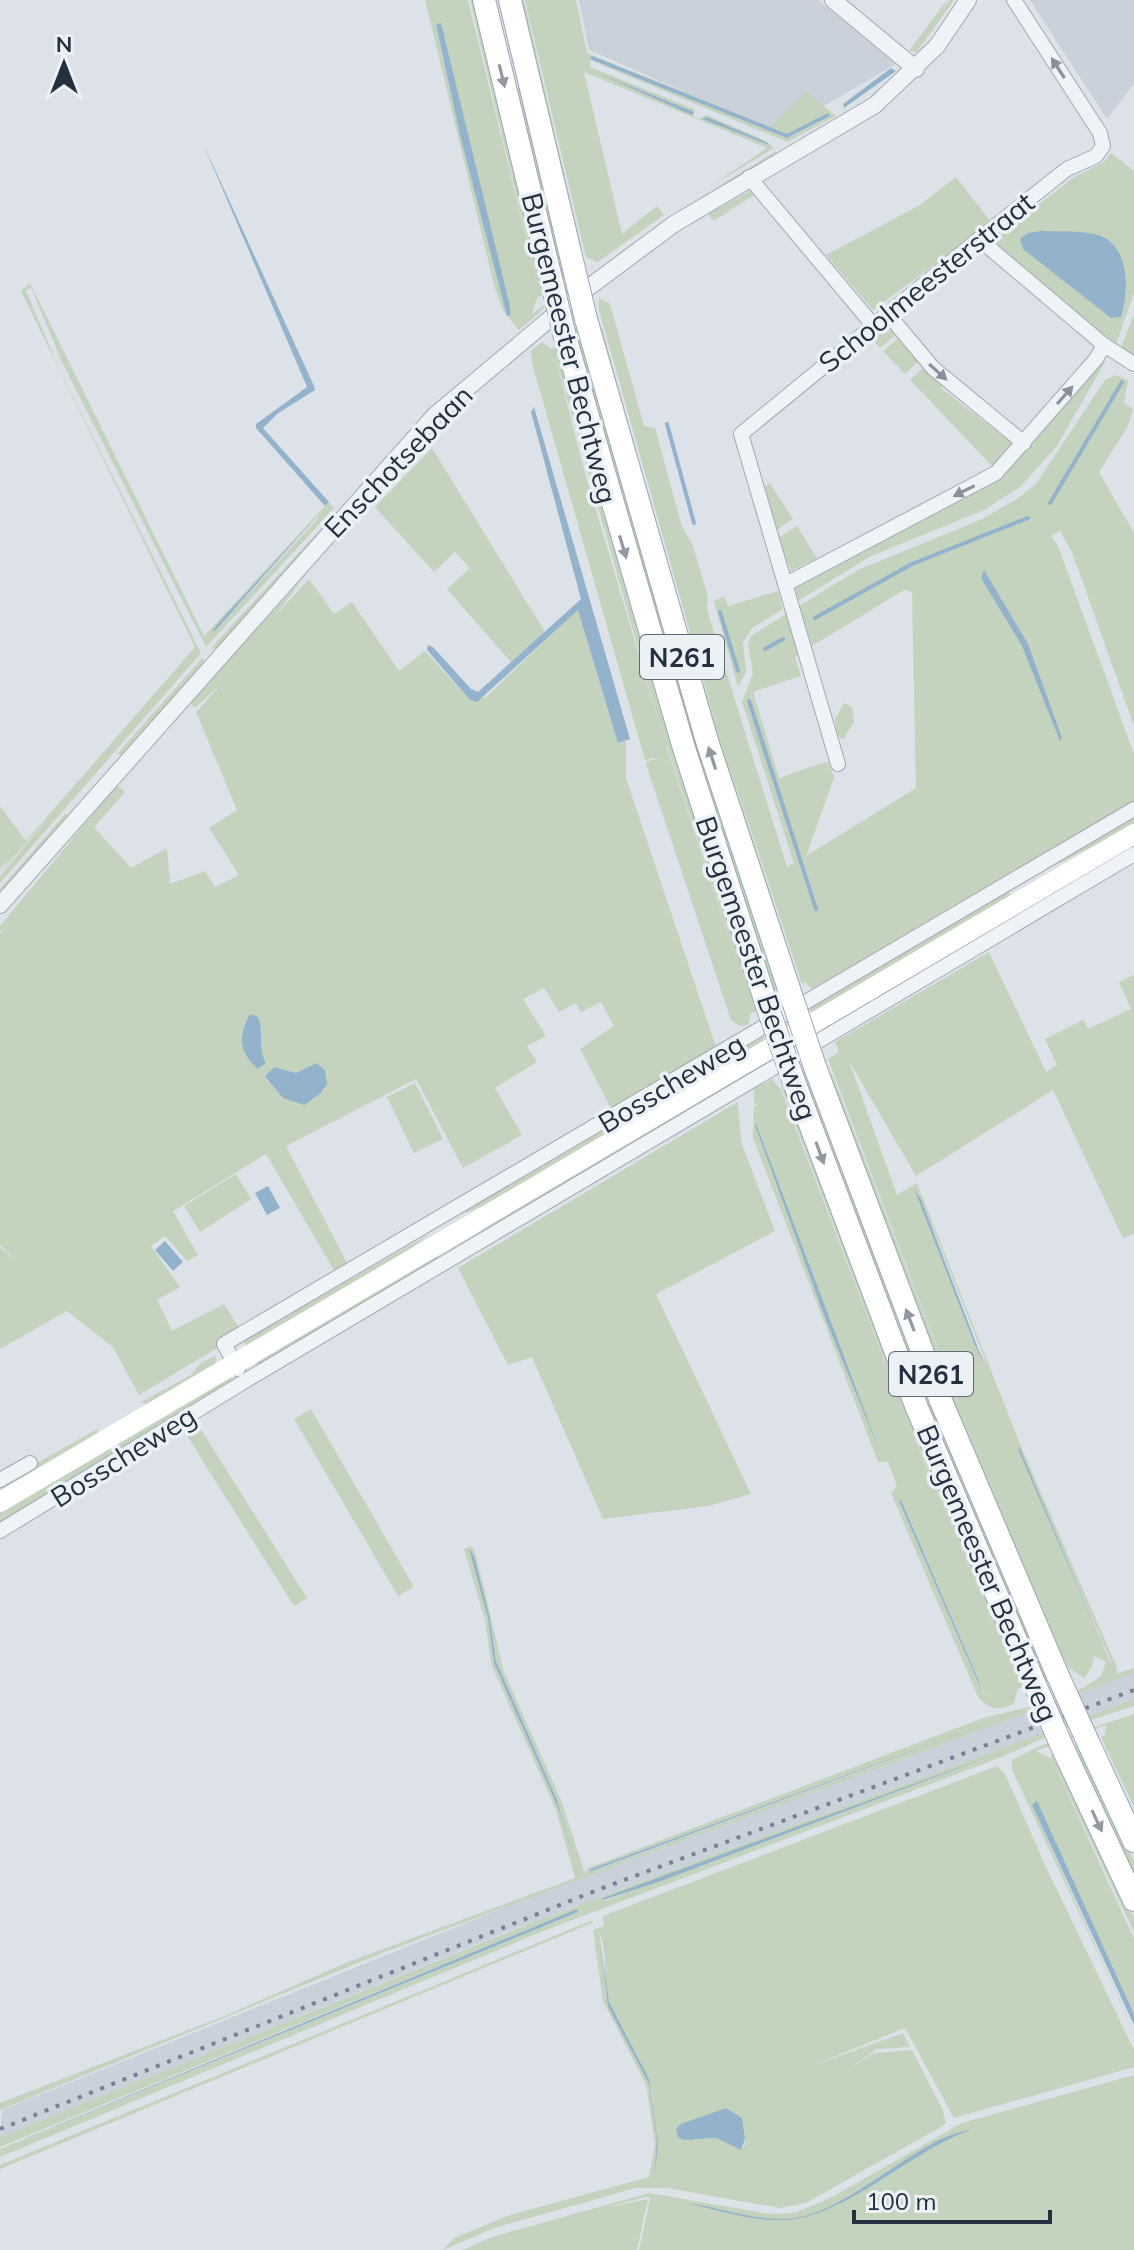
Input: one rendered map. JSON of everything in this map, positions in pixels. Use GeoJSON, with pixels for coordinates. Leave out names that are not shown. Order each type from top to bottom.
{"type":"FeatureCollection","features":[{"type":"Feature","properties":{"kind":"main road","name":"Burgemeester Bechtweg"},"geometry":{"type":"LineString","coordinates":[[484,0],[565,337],[674,716],[767,1006],[917,1408],[1064,1751],[1134,1900]]}},
{"type":"Feature","properties":{"kind":"main road","name":"Burgemeester Bechtweg"},"geometry":{"type":"LineString","coordinates":[[510,0],[586,319],[707,741],[815,1067],[941,1401],[1058,1676],[1134,1841]]}},
{"type":"Feature","properties":{"kind":"main road","name":"Bosscheweg"},"geometry":{"type":"LineString","coordinates":[[0,1502],[1134,834]]}},
{"type":"Feature","properties":{"kind":"street"},"geometry":{"type":"LineString","coordinates":[[833,0],[916,69]]}},
{"type":"Feature","properties":{"kind":"street","name":"Enschotsebaan"},"geometry":{"type":"LineString","coordinates":[[0,905],[434,416],[577,296],[674,224],[875,105],[937,46],[968,0]]}},
{"type":"Feature","properties":{"kind":"street","name":"Schoolmeesterstraat"},"geometry":{"type":"LineString","coordinates":[[786,584],[741,434],[979,239],[1067,169],[1096,156],[1103,146],[1100,133],[1014,0]]}},
{"type":"Feature","properties":{"kind":"street"},"geometry":{"type":"LineString","coordinates":[[749,177],[873,325]]}},
{"type":"Feature","properties":{"kind":"street"},"geometry":{"type":"LineString","coordinates":[[979,239],[1104,345],[1134,364]]}},
{"type":"Feature","properties":{"kind":"street"},"geometry":{"type":"LineString","coordinates":[[887,313],[933,368],[1024,443]]}},
{"type":"Feature","properties":{"kind":"street"},"geometry":{"type":"LineString","coordinates":[[838,764],[786,584],[988,479],[1024,443],[1096,359],[1104,345]]}},
{"type":"Feature","properties":{"kind":"street","name":"Bosscheweg"},"geometry":{"type":"LineString","coordinates":[[234,1363],[224,1344],[1134,809]]}},
{"type":"Feature","properties":{"kind":"street","name":"Bosscheweg"},"geometry":{"type":"LineString","coordinates":[[0,1531],[245,1381],[1134,854]]}},
{"type":"Feature","properties":{"kind":"street"},"geometry":{"type":"LineString","coordinates":[[234,1363],[245,1381]]}},
{"type":"Feature","properties":{"kind":"street","name":"Bosscheweg"},"geometry":{"type":"LineString","coordinates":[[0,1480],[30,1463]]}},
{"type":"Feature","properties":{"kind":"shaded area"},"geometry":{"type":"Polygon","coordinates":[[[579,0],[818,0],[896,64],[777,133],[589,50],[579,0]]]}},
{"type":"Feature","properties":{"kind":"shaded area"},"geometry":{"type":"Polygon","coordinates":[[[1030,0],[1134,0],[1134,84],[1107,119],[1030,0]]]}},
{"type":"Feature","properties":{"kind":"shaded area"},"geometry":{"type":"Polygon","coordinates":[[[1134,1673],[1134,1699],[514,1929],[0,2137],[2,2110],[508,1906],[1134,1673]]]}},
{"type":"Feature","properties":{"kind":"green space"},"geometry":{"type":"Polygon","coordinates":[[[425,0],[468,0],[540,296],[470,0],[477,0],[544,294],[537,298],[532,314],[581,276],[519,330],[504,312],[495,289],[425,0]],[[440,24],[436,26],[460,135],[508,316],[509,302],[440,24]]]}},
{"type":"Feature","properties":{"kind":"green space"},"geometry":{"type":"Polygon","coordinates":[[[517,0],[524,0],[582,250],[577,251],[517,0]]]}},
{"type":"Feature","properties":{"kind":"green space"},"geometry":{"type":"Polygon","coordinates":[[[525,0],[576,0],[587,53],[770,127],[806,91],[836,116],[787,142],[590,60],[590,67],[694,109],[694,116],[699,119],[706,115],[762,139],[774,148],[708,188],[767,148],[584,72],[622,234],[657,206],[664,215],[592,266],[597,262],[586,257],[525,0]],[[591,57],[787,138],[826,119],[787,135],[591,57]]]}},
{"type":"Feature","properties":{"kind":"green space"},"geometry":{"type":"Polygon","coordinates":[[[947,0],[943,9],[950,0],[954,0],[917,52],[909,51],[947,0]]]}},
{"type":"Feature","properties":{"kind":"green space"},"geometry":{"type":"Polygon","coordinates":[[[522,86],[567,275],[559,282],[512,89],[522,86]]]}},
{"type":"Feature","properties":{"kind":"green space"},"geometry":{"type":"Polygon","coordinates":[[[776,151],[776,156],[711,191],[776,151]]]}},
{"type":"Feature","properties":{"kind":"green space"},"geometry":{"type":"Polygon","coordinates":[[[1111,153],[1134,171],[1134,293],[1116,344],[994,247],[992,241],[1074,177],[1104,162],[1111,153]]]}},
{"type":"Feature","properties":{"kind":"green space"},"geometry":{"type":"Polygon","coordinates":[[[956,177],[991,222],[873,310],[826,255],[920,205],[956,177]]]}},
{"type":"Feature","properties":{"kind":"green space"},"geometry":{"type":"Polygon","coordinates":[[[754,189],[757,194],[713,221],[708,214],[754,189]]]}},
{"type":"Feature","properties":{"kind":"green space"},"geometry":{"type":"Polygon","coordinates":[[[30,283],[204,636],[329,502],[334,508],[206,647],[62,362],[31,287],[26,291],[57,364],[201,653],[0,883],[0,876],[56,809],[0,873],[11,857],[0,869],[0,806],[26,841],[195,647],[21,291],[30,283]],[[319,517],[222,619],[215,631],[319,517]]]}},
{"type":"Feature","properties":{"kind":"green space"},"geometry":{"type":"Polygon","coordinates":[[[599,298],[610,304],[644,426],[655,428],[682,527],[693,546],[708,597],[707,610],[787,867],[794,863],[742,702],[753,673],[748,645],[751,636],[786,614],[798,654],[795,657],[801,676],[753,692],[779,778],[828,761],[834,778],[806,856],[916,788],[912,592],[904,590],[812,646],[799,606],[858,570],[980,520],[1017,499],[1036,484],[1105,380],[1115,375],[1128,380],[1124,403],[1133,409],[1128,426],[1099,472],[1134,533],[1134,726],[1072,552],[1060,531],[1051,536],[1058,546],[1134,754],[1134,802],[812,989],[805,982],[802,984],[718,731],[796,972],[791,974],[757,872],[597,329],[602,328],[661,542],[717,728],[599,310],[599,298]]]}},
{"type":"Feature","properties":{"kind":"green space"},"geometry":{"type":"Polygon","coordinates":[[[1134,314],[1134,357],[1121,348],[1134,314]]]}},
{"type":"Feature","properties":{"kind":"green space"},"geometry":{"type":"Polygon","coordinates":[[[580,324],[782,995],[775,999],[733,879],[571,331],[580,324]]]}},
{"type":"Feature","properties":{"kind":"green space"},"geometry":{"type":"Polygon","coordinates":[[[883,324],[890,325],[898,333],[880,348],[869,336],[883,324]]]}},
{"type":"Feature","properties":{"kind":"green space"},"geometry":{"type":"Polygon","coordinates":[[[901,336],[920,360],[905,374],[883,351],[901,336]]]}},
{"type":"Feature","properties":{"kind":"green space"},"geometry":{"type":"Polygon","coordinates":[[[542,342],[552,349],[556,343],[758,1010],[750,1014],[748,1025],[740,1026],[731,1020],[647,767],[646,762],[662,757],[645,760],[531,351],[542,342]],[[554,352],[583,466],[665,743],[554,352]],[[666,745],[751,1005],[667,745],[666,745]]]}},
{"type":"Feature","properties":{"kind":"green space"},"geometry":{"type":"Polygon","coordinates":[[[1100,359],[1106,360],[1057,446],[1020,487],[984,510],[871,556],[798,601],[795,587],[1000,476],[1100,359]]]}},
{"type":"Feature","properties":{"kind":"green space"},"geometry":{"type":"Polygon","coordinates":[[[925,366],[943,384],[941,388],[1005,438],[1008,434],[1013,443],[993,467],[910,380],[925,366]]]}},
{"type":"Feature","properties":{"kind":"green space"},"geometry":{"type":"Polygon","coordinates":[[[432,448],[545,632],[512,663],[447,589],[470,568],[455,552],[434,572],[375,507],[432,448]]]}},
{"type":"Feature","properties":{"kind":"green space"},"geometry":{"type":"Polygon","coordinates":[[[770,483],[793,519],[775,531],[762,489],[770,483]]]}},
{"type":"Feature","properties":{"kind":"green space"},"geometry":{"type":"Polygon","coordinates":[[[329,520],[329,524],[219,648],[210,649],[329,520]]]}},
{"type":"Feature","properties":{"kind":"green space"},"geometry":{"type":"Polygon","coordinates":[[[797,526],[817,558],[791,571],[778,538],[797,526]]]}},
{"type":"Feature","properties":{"kind":"green space"},"geometry":{"type":"Polygon","coordinates":[[[306,575],[274,617],[309,579],[334,614],[352,602],[399,671],[425,651],[470,700],[486,697],[578,609],[618,742],[626,741],[626,778],[716,1047],[612,1110],[580,1049],[614,1026],[601,1002],[581,1012],[576,1003],[559,1012],[544,988],[523,999],[546,1036],[527,1046],[537,1062],[495,1088],[522,1135],[463,1168],[416,1079],[286,1146],[348,1265],[335,1272],[266,1154],[173,1211],[198,1255],[187,1261],[165,1236],[151,1246],[180,1287],[157,1300],[172,1331],[224,1304],[239,1328],[217,1348],[139,1395],[113,1347],[67,1311],[0,1349],[0,1247],[20,1264],[0,1245],[0,934],[9,923],[0,932],[0,926],[117,785],[125,792],[94,827],[131,868],[167,848],[170,884],[205,871],[215,887],[239,875],[209,828],[237,810],[196,712],[224,681],[195,708],[190,702],[306,575]],[[250,1014],[241,1035],[261,1054],[262,1030],[250,1014]],[[315,1063],[296,1073],[274,1068],[265,1078],[283,1098],[313,1100],[324,1089],[315,1063]]]}},
{"type":"Feature","properties":{"kind":"green space"},"geometry":{"type":"Polygon","coordinates":[[[778,591],[783,609],[752,628],[743,642],[746,672],[738,687],[714,601],[724,596],[728,606],[778,591]]]}},
{"type":"Feature","properties":{"kind":"green space"},"geometry":{"type":"Polygon","coordinates":[[[203,657],[203,664],[123,755],[117,754],[203,657]]]}},
{"type":"Feature","properties":{"kind":"green space"},"geometry":{"type":"Polygon","coordinates":[[[844,703],[852,707],[854,722],[843,740],[837,735],[835,719],[844,703]]]}},
{"type":"Feature","properties":{"kind":"green space"},"geometry":{"type":"Polygon","coordinates":[[[66,813],[68,819],[0,897],[0,889],[66,813]]]}},
{"type":"Feature","properties":{"kind":"green space"},"geometry":{"type":"Polygon","coordinates":[[[1134,815],[1134,825],[1052,867],[1050,864],[1134,815]]]}},
{"type":"Feature","properties":{"kind":"green space"},"geometry":{"type":"Polygon","coordinates":[[[1134,842],[1134,848],[821,1036],[818,1031],[797,1048],[795,1044],[770,1058],[773,1064],[477,1242],[474,1237],[500,1215],[1134,842]]]}},
{"type":"Feature","properties":{"kind":"green space"},"geometry":{"type":"Polygon","coordinates":[[[1034,875],[1008,891],[1010,895],[989,910],[497,1200],[466,1213],[464,1206],[761,1034],[765,1040],[789,1026],[787,1021],[790,1025],[812,1013],[808,1006],[1034,875]]]}},
{"type":"Feature","properties":{"kind":"green space"},"geometry":{"type":"Polygon","coordinates":[[[989,952],[1046,1072],[1057,1065],[1045,1039],[1083,1020],[1088,1029],[1131,1009],[1119,982],[1134,975],[1134,1234],[1123,1238],[1053,1090],[916,1176],[849,1061],[897,1195],[917,1183],[1022,1449],[1117,1668],[1116,1674],[1134,1668],[1134,1673],[382,1953],[0,2110],[0,2103],[227,2015],[348,1962],[575,1878],[556,1810],[491,1664],[485,1620],[464,1549],[472,1546],[476,1555],[504,1672],[561,1800],[585,1874],[588,1868],[983,1718],[1060,1698],[1101,1676],[1106,1662],[1094,1656],[1092,1667],[1084,1678],[1068,1667],[1063,1657],[1059,1659],[998,1518],[827,1076],[832,1074],[979,1457],[828,1059],[839,1052],[835,1042],[989,952]],[[918,1191],[974,1343],[986,1363],[918,1191]],[[1019,1449],[1110,1662],[1111,1661],[1019,1449]],[[470,1548],[488,1618],[494,1663],[559,1810],[579,1876],[557,1800],[496,1661],[490,1619],[470,1548]],[[953,1737],[591,1869],[590,1872],[953,1737]]]}},
{"type":"Feature","properties":{"kind":"green space"},"geometry":{"type":"Polygon","coordinates":[[[809,1070],[1051,1679],[1042,1682],[960,1489],[801,1074],[809,1070]]]}},
{"type":"Feature","properties":{"kind":"green space"},"geometry":{"type":"Polygon","coordinates":[[[772,1079],[781,1090],[914,1438],[781,1086],[784,1084],[1027,1688],[1018,1688],[1014,1703],[1009,1706],[994,1708],[978,1697],[891,1493],[897,1486],[888,1462],[878,1462],[753,1138],[754,1106],[758,1105],[754,1103],[754,1089],[772,1079]],[[769,1162],[825,1318],[882,1457],[769,1162]],[[915,1440],[1019,1685],[916,1441],[915,1440]],[[901,1500],[899,1501],[984,1696],[901,1500]]]}},
{"type":"Feature","properties":{"kind":"green space"},"geometry":{"type":"Polygon","coordinates":[[[415,1083],[443,1139],[414,1153],[387,1097],[415,1083]]]}},
{"type":"Feature","properties":{"kind":"green space"},"geometry":{"type":"Polygon","coordinates":[[[738,1102],[741,1142],[775,1231],[656,1294],[751,1494],[708,1506],[603,1519],[532,1357],[508,1365],[458,1268],[738,1102]]]}},
{"type":"Feature","properties":{"kind":"green space"},"geometry":{"type":"Polygon","coordinates":[[[236,1174],[251,1199],[200,1232],[184,1206],[236,1174]]]}},
{"type":"Feature","properties":{"kind":"green space"},"geometry":{"type":"Polygon","coordinates":[[[431,1233],[398,1258],[247,1347],[243,1341],[431,1233]]]}},
{"type":"Feature","properties":{"kind":"green space"},"geometry":{"type":"Polygon","coordinates":[[[438,1256],[442,1263],[259,1367],[254,1360],[408,1269],[438,1256]]]}},
{"type":"Feature","properties":{"kind":"green space"},"geometry":{"type":"Polygon","coordinates":[[[216,1355],[215,1366],[148,1405],[141,1402],[191,1375],[200,1364],[216,1355]]]}},
{"type":"Feature","properties":{"kind":"green space"},"geometry":{"type":"Polygon","coordinates":[[[230,1375],[233,1380],[0,1525],[0,1510],[230,1375]]]}},
{"type":"Feature","properties":{"kind":"green space"},"geometry":{"type":"Polygon","coordinates":[[[311,1409],[414,1587],[398,1596],[294,1419],[311,1409]]]}},
{"type":"Feature","properties":{"kind":"green space"},"geometry":{"type":"Polygon","coordinates":[[[195,1420],[307,1598],[294,1606],[182,1428],[195,1420]]]}},
{"type":"Feature","properties":{"kind":"green space"},"geometry":{"type":"Polygon","coordinates":[[[97,1429],[98,1435],[0,1493],[0,1484],[97,1429]]]}},
{"type":"Feature","properties":{"kind":"green space"},"geometry":{"type":"Polygon","coordinates":[[[1134,1699],[1134,1706],[1066,1728],[999,1758],[546,1930],[0,2157],[0,2149],[578,1912],[577,1909],[0,2147],[0,2137],[536,1921],[1134,1699]],[[843,1811],[604,1898],[604,1901],[843,1811]]]}},
{"type":"Feature","properties":{"kind":"green space"},"geometry":{"type":"Polygon","coordinates":[[[1134,1714],[1134,1807],[1101,1737],[1105,1735],[1106,1725],[1036,1751],[1052,1759],[1051,1756],[1057,1753],[1134,1918],[1134,1932],[1053,1761],[1134,1939],[1134,2014],[1037,1802],[1032,1805],[1134,2031],[1012,1770],[1012,1760],[1042,1745],[1134,1714]]]}},
{"type":"Feature","properties":{"kind":"green space"},"geometry":{"type":"Polygon","coordinates":[[[1080,1745],[1134,1861],[1134,1883],[1071,1748],[1080,1745]]]}},
{"type":"Feature","properties":{"kind":"green space"},"geometry":{"type":"Polygon","coordinates":[[[997,1766],[1005,1774],[1134,2050],[1134,2067],[954,2118],[905,2028],[814,2065],[903,2033],[910,2047],[877,2049],[843,2073],[874,2053],[912,2050],[943,2110],[946,2124],[806,2203],[780,2208],[667,2188],[636,2188],[494,2228],[443,2250],[454,2238],[510,2215],[649,2177],[655,2144],[646,2085],[603,2001],[593,1930],[604,1926],[603,1916],[997,1766]],[[599,1933],[607,2000],[611,2008],[604,1947],[599,1933]],[[611,2008],[648,2082],[647,2077],[611,2008]],[[742,2118],[693,2140],[715,2138],[741,2149],[745,2144],[742,2118]]]}},
{"type":"Feature","properties":{"kind":"green space"},"geometry":{"type":"Polygon","coordinates":[[[593,1920],[592,1923],[0,2169],[0,2165],[593,1920]]]}},
{"type":"Feature","properties":{"kind":"green space"},"geometry":{"type":"Polygon","coordinates":[[[1134,2075],[1134,2250],[639,2250],[650,2198],[646,2197],[604,2208],[648,2199],[637,2250],[463,2250],[492,2237],[649,2193],[770,2214],[795,2213],[832,2197],[962,2123],[1134,2075]]]}},
{"type":"Feature","properties":{"kind":"water"},"geometry":{"type":"Polygon","coordinates":[[[441,23],[509,302],[511,315],[507,316],[460,135],[436,25],[441,23]]]}},
{"type":"Feature","properties":{"kind":"water"},"geometry":{"type":"Polygon","coordinates":[[[592,56],[787,134],[828,113],[830,116],[787,138],[590,59],[592,56]]]}},
{"type":"Feature","properties":{"kind":"water"},"geometry":{"type":"Polygon","coordinates":[[[891,68],[896,71],[844,108],[843,104],[891,68]]]}},
{"type":"Feature","properties":{"kind":"water"},"geometry":{"type":"Polygon","coordinates":[[[593,71],[694,112],[692,115],[593,71]]]}},
{"type":"Feature","properties":{"kind":"water"},"geometry":{"type":"Polygon","coordinates":[[[707,117],[768,143],[769,145],[702,119],[707,117]]]}},
{"type":"Feature","properties":{"kind":"water"},"geometry":{"type":"Polygon","coordinates":[[[202,141],[315,390],[277,414],[263,428],[329,502],[325,506],[256,428],[256,424],[307,387],[202,141]]]}},
{"type":"Feature","properties":{"kind":"water"},"geometry":{"type":"Polygon","coordinates":[[[1028,233],[1091,233],[1109,240],[1121,258],[1126,282],[1121,317],[1111,318],[1023,249],[1020,239],[1028,233]]]}},
{"type":"Feature","properties":{"kind":"water"},"geometry":{"type":"Polygon","coordinates":[[[534,407],[630,739],[618,743],[578,610],[477,702],[470,700],[427,650],[428,645],[433,647],[471,689],[478,692],[581,599],[531,412],[534,407]]]}},
{"type":"Feature","properties":{"kind":"water"},"geometry":{"type":"Polygon","coordinates":[[[318,515],[215,631],[212,631],[222,619],[318,515]]]}},
{"type":"Feature","properties":{"kind":"water"},"geometry":{"type":"Polygon","coordinates":[[[984,570],[1028,644],[1062,738],[1060,741],[1022,646],[981,578],[984,570]]]}},
{"type":"Feature","properties":{"kind":"water"},"geometry":{"type":"Polygon","coordinates":[[[250,1014],[258,1017],[260,1023],[266,1063],[258,1069],[247,1056],[242,1043],[243,1030],[250,1014]]]}},
{"type":"Feature","properties":{"kind":"water"},"geometry":{"type":"Polygon","coordinates":[[[316,1063],[325,1070],[327,1084],[320,1094],[304,1105],[283,1098],[265,1077],[274,1067],[296,1073],[316,1063]]]}},
{"type":"Feature","properties":{"kind":"water"},"geometry":{"type":"Polygon","coordinates":[[[756,1124],[882,1457],[825,1318],[756,1124]]]}},
{"type":"Feature","properties":{"kind":"water"},"geometry":{"type":"Polygon","coordinates":[[[268,1186],[280,1208],[267,1215],[255,1193],[268,1186]]]}},
{"type":"Feature","properties":{"kind":"water"},"geometry":{"type":"Polygon","coordinates":[[[915,1191],[921,1199],[984,1364],[974,1343],[915,1191]]]}},
{"type":"Feature","properties":{"kind":"water"},"geometry":{"type":"Polygon","coordinates":[[[165,1241],[183,1262],[173,1271],[155,1250],[165,1241]]]}},
{"type":"Feature","properties":{"kind":"water"},"geometry":{"type":"Polygon","coordinates":[[[1018,1449],[1020,1449],[1110,1662],[1018,1449]]]}},
{"type":"Feature","properties":{"kind":"water"},"geometry":{"type":"Polygon","coordinates":[[[899,1501],[978,1679],[984,1696],[899,1501]]]}},
{"type":"Feature","properties":{"kind":"water"},"geometry":{"type":"Polygon","coordinates":[[[469,1548],[474,1556],[490,1619],[496,1661],[557,1800],[579,1876],[559,1810],[494,1663],[488,1618],[469,1548]]]}},
{"type":"Feature","properties":{"kind":"water"},"geometry":{"type":"Polygon","coordinates":[[[994,1721],[589,1872],[591,1869],[994,1721]]]}},
{"type":"Feature","properties":{"kind":"water"},"geometry":{"type":"Polygon","coordinates":[[[1006,1750],[661,1881],[603,1900],[603,1898],[1006,1750]]]}},
{"type":"Feature","properties":{"kind":"water"},"geometry":{"type":"Polygon","coordinates":[[[1037,1801],[1134,2014],[1134,2025],[1032,1805],[1037,1801]]]}},
{"type":"Feature","properties":{"kind":"water"},"geometry":{"type":"Polygon","coordinates":[[[577,1909],[578,1912],[0,2149],[577,1909]]]}},
{"type":"Feature","properties":{"kind":"water"},"geometry":{"type":"Polygon","coordinates":[[[599,1933],[609,2002],[649,2079],[658,2144],[654,2180],[657,2141],[649,2084],[608,2006],[599,1933]]]}},
{"type":"Feature","properties":{"kind":"water"},"geometry":{"type":"Polygon","coordinates":[[[726,2108],[742,2118],[745,2139],[741,2150],[716,2138],[684,2140],[678,2137],[676,2129],[681,2124],[726,2108]]]}},
{"type":"Feature","properties":{"kind":"water"},"geometry":{"type":"Polygon","coordinates":[[[971,2130],[925,2152],[853,2196],[806,2217],[783,2220],[758,2219],[686,2203],[772,2219],[801,2217],[844,2199],[932,2144],[971,2130]]]}},
{"type":"Feature","properties":{"kind":"waterway"},"geometry":{"type":"LineString","coordinates":[[1050,503],[1122,382]]}},
{"type":"Feature","properties":{"kind":"waterway"},"geometry":{"type":"LineString","coordinates":[[667,424],[694,523]]}},
{"type":"Feature","properties":{"kind":"waterway"},"geometry":{"type":"LineString","coordinates":[[815,618],[912,564],[1028,518]]}},
{"type":"Feature","properties":{"kind":"waterway"},"geometry":{"type":"LineString","coordinates":[[720,612],[738,671]]}},
{"type":"Feature","properties":{"kind":"waterway"},"geometry":{"type":"LineString","coordinates":[[765,649],[783,639]]}},
{"type":"Feature","properties":{"kind":"waterway"},"geometry":{"type":"LineString","coordinates":[[749,701],[816,909]]}},
{"type":"Feature","properties":{"kind":"railway"},"geometry":{"type":"LineString","coordinates":[[0,2129],[600,1889],[1134,1690]]}}]}
